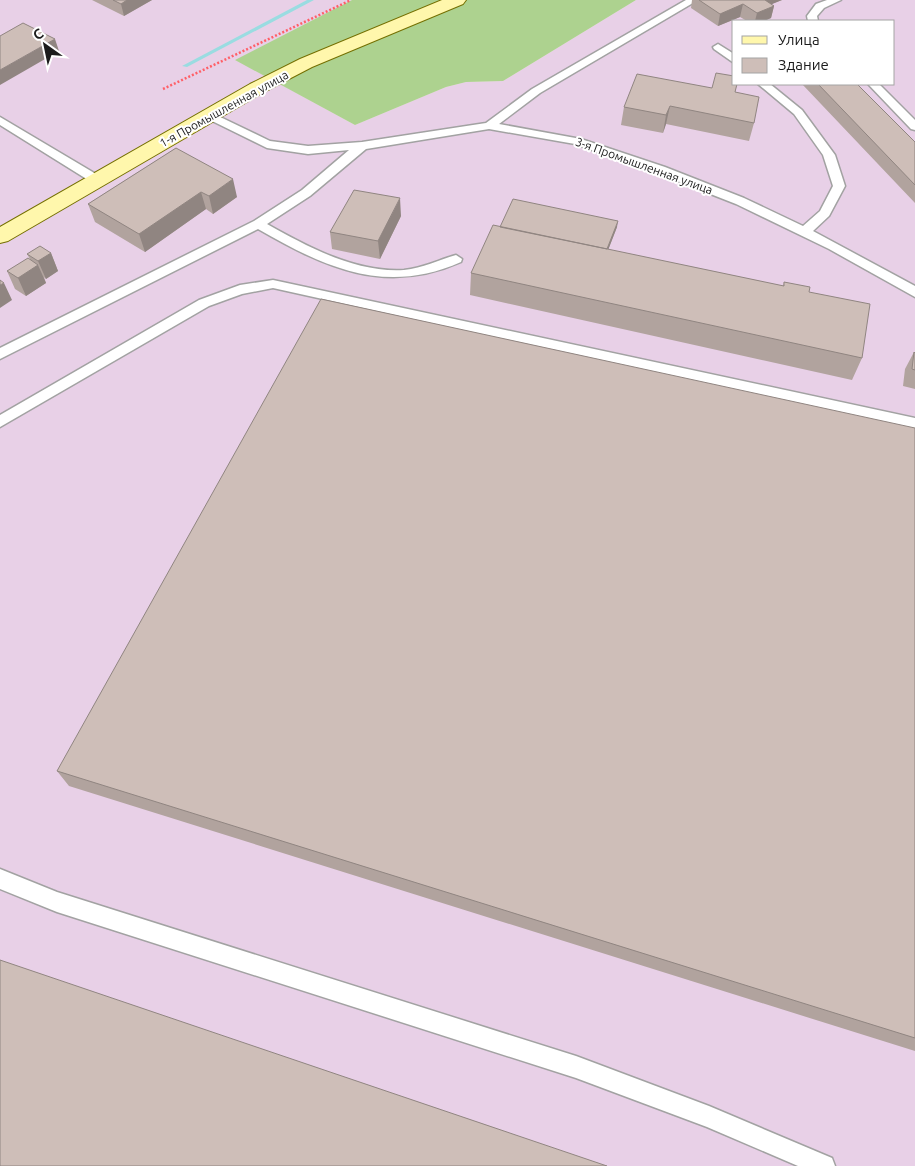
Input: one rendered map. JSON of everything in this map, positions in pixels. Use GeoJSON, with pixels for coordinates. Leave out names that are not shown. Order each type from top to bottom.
{"type":"FeatureCollection","features":[{"type":"Feature","properties":{"kind":"main road","name":"1-я Промышленная улица"},"geometry":{"type":"LineString","coordinates":[[0,236],[306,63],[457,0]]}},
{"type":"Feature","properties":{"kind":"lane"},"geometry":{"type":"LineString","coordinates":[[489,126],[536,91],[693,0]]}},
{"type":"Feature","properties":{"kind":"lane"},"geometry":{"type":"LineString","coordinates":[[813,20],[812,16],[820,6],[836,0]]}},
{"type":"Feature","properties":{"kind":"lane"},"geometry":{"type":"LineString","coordinates":[[718,47],[732,58]]}},
{"type":"Feature","properties":{"kind":"lane"},"geometry":{"type":"LineString","coordinates":[[765,85],[798,112],[829,155],[839,186],[825,213],[804,232]]}},
{"type":"Feature","properties":{"kind":"lane"},"geometry":{"type":"LineString","coordinates":[[874,85],[915,127]]}},
{"type":"Feature","properties":{"kind":"lane","name":"3-я Промышленная улица"},"geometry":{"type":"LineString","coordinates":[[210,116],[267,144],[308,150],[362,146],[489,126],[586,144],[661,170],[740,202],[804,232],[900,282],[915,292]]}},
{"type":"Feature","properties":{"kind":"lane"},"geometry":{"type":"LineString","coordinates":[[0,120],[97,180]]}},
{"type":"Feature","properties":{"kind":"lane"},"geometry":{"type":"LineString","coordinates":[[0,354],[258,224],[306,193],[362,146]]}},
{"type":"Feature","properties":{"kind":"lane"},"geometry":{"type":"LineString","coordinates":[[258,224],[297,246],[370,270],[402,274],[434,268],[456,259]]}},
{"type":"Feature","properties":{"kind":"lane"},"geometry":{"type":"LineString","coordinates":[[900,282],[915,278]]}},
{"type":"Feature","properties":{"kind":"lane"},"geometry":{"type":"LineString","coordinates":[[0,422],[204,303],[240,290],[273,284],[915,424]]}},
{"type":"Feature","properties":{"kind":"lane"},"geometry":{"type":"LineString","coordinates":[[0,879],[57,902],[576,1066],[709,1117],[824,1166]]}},
{"type":"Feature","properties":{"kind":"path"},"geometry":{"type":"LineString","coordinates":[[163,89],[351,0]]}},
{"type":"Feature","properties":{"kind":"shaded area"},"geometry":{"type":"Polygon","coordinates":[[[0,0],[352,0],[236,60],[355,125],[446,87],[466,82],[503,81],[636,0],[915,0],[915,1166],[0,1166],[0,0]]]}},
{"type":"Feature","properties":{"kind":"green space"},"geometry":{"type":"Polygon","coordinates":[[[352,0],[636,0],[503,81],[466,82],[446,87],[355,125],[235,60],[352,0]]]}},
{"type":"Feature","properties":{"kind":"building"},"geometry":{"type":"Polygon","coordinates":[[[113,0],[127,0],[121,4],[113,0]]]}},
{"type":"Feature","properties":{"kind":"building"},"geometry":{"type":"Polygon","coordinates":[[[699,0],[765,0],[774,6],[757,13],[743,4],[720,14],[699,0]]]}},
{"type":"Feature","properties":{"kind":"building"},"geometry":{"type":"Polygon","coordinates":[[[23,23],[55,39],[0,70],[0,36],[23,23]]]}},
{"type":"Feature","properties":{"kind":"building"},"geometry":{"type":"Polygon","coordinates":[[[716,73],[732,76],[732,85],[737,85],[735,92],[759,97],[754,123],[670,106],[666,115],[624,107],[637,74],[712,88],[716,73]]]}},
{"type":"Feature","properties":{"kind":"building"},"geometry":{"type":"Polygon","coordinates":[[[819,85],[858,85],[915,142],[915,185],[819,85]]]}},
{"type":"Feature","properties":{"kind":"building"},"geometry":{"type":"Polygon","coordinates":[[[176,148],[233,179],[209,196],[201,192],[139,234],[88,204],[176,148]]]}},
{"type":"Feature","properties":{"kind":"building"},"geometry":{"type":"Polygon","coordinates":[[[354,190],[400,198],[378,241],[330,232],[354,190]]]}},
{"type":"Feature","properties":{"kind":"building"},"geometry":{"type":"Polygon","coordinates":[[[513,199],[618,221],[607,249],[500,227],[513,199]]]}},
{"type":"Feature","properties":{"kind":"building"},"geometry":{"type":"Polygon","coordinates":[[[493,225],[784,286],[784,282],[810,287],[809,292],[870,304],[862,358],[471,273],[493,225]]]}},
{"type":"Feature","properties":{"kind":"building"},"geometry":{"type":"Polygon","coordinates":[[[40,246],[51,253],[38,261],[27,254],[40,246]]]}},
{"type":"Feature","properties":{"kind":"building"},"geometry":{"type":"Polygon","coordinates":[[[28,258],[38,265],[18,278],[7,271],[28,258]]]}},
{"type":"Feature","properties":{"kind":"building"},"geometry":{"type":"Polygon","coordinates":[[[321,299],[915,428],[915,1038],[57,771],[321,299]]]}},
{"type":"Feature","properties":{"kind":"building"},"geometry":{"type":"Polygon","coordinates":[[[915,353],[915,370],[912,369],[915,353]]]}},
{"type":"Feature","properties":{"kind":"building"},"geometry":{"type":"Polygon","coordinates":[[[0,960],[607,1166],[0,1166],[0,960]]]}},
{"type":"Feature","properties":{"kind":"waterway"},"geometry":{"type":"LineString","coordinates":[[185,66],[311,0]]}}]}
